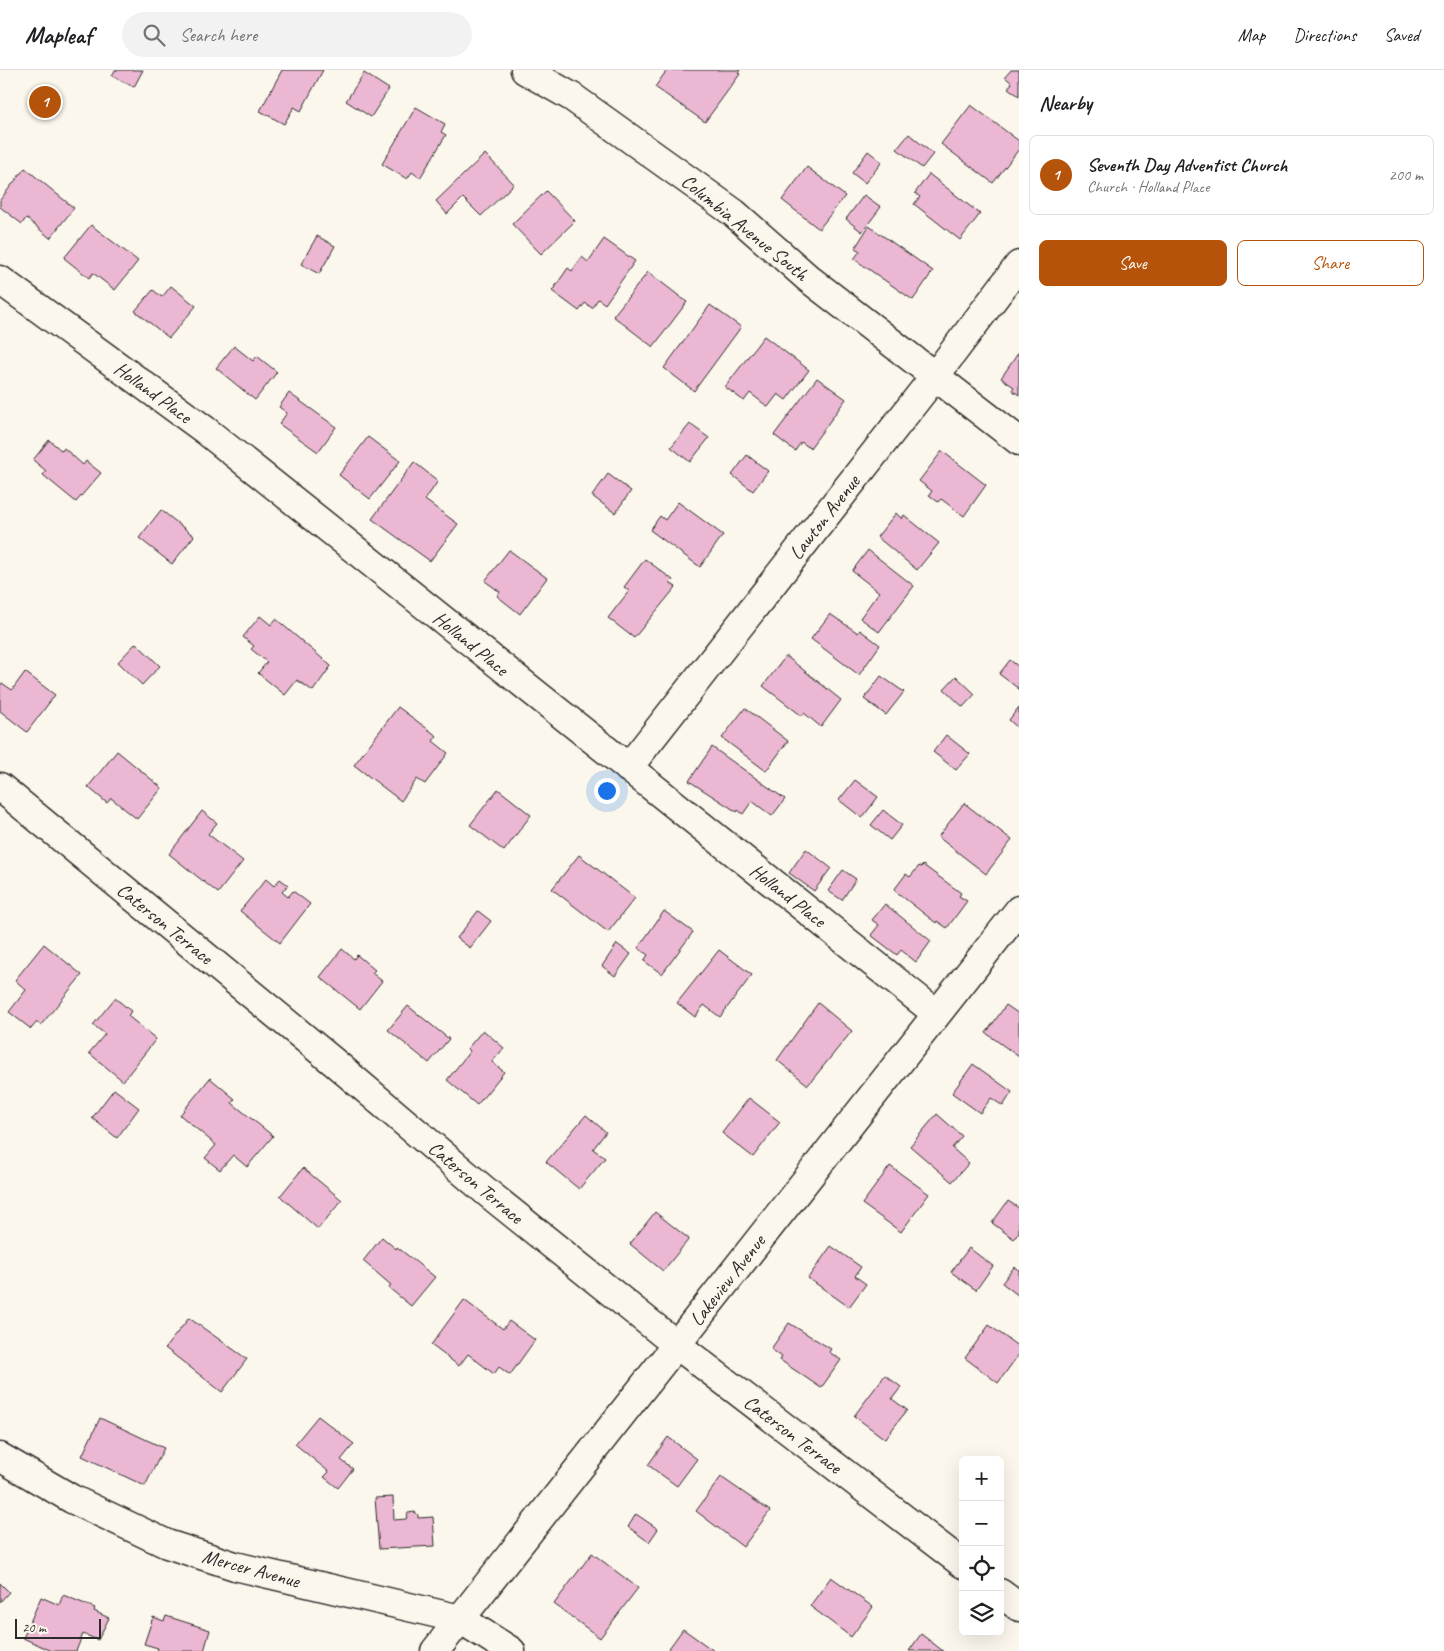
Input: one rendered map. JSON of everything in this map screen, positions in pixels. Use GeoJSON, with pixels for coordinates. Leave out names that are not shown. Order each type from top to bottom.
{"type":"FeatureCollection","features":[{"type":"Feature","properties":{"kind":"street","name":"Columbia Avenue South"},"geometry":{"type":"LineString","coordinates":[[526,70],[572,97],[734,213],[809,279],[1019,441]]}},
{"type":"Feature","properties":{"kind":"street","name":"Lawton Avenue"},"geometry":{"type":"LineString","coordinates":[[628,768],[935,376],[1019,265]]}},
{"type":"Feature","properties":{"kind":"street","name":"Holland Place"},"geometry":{"type":"LineString","coordinates":[[4,289],[205,430],[936,1014]]}},
{"type":"Feature","properties":{"kind":"street","name":"Caterson Terrace"},"geometry":{"type":"LineString","coordinates":[[0,786],[335,1063],[489,1194],[676,1345],[959,1561]]}},
{"type":"Feature","properties":{"kind":"street","name":"Lakeview Avenue"},"geometry":{"type":"LineString","coordinates":[[435,1651],[1019,910]]}},
{"type":"Feature","properties":{"kind":"street","name":"Mercer Avenue"},"geometry":{"type":"LineString","coordinates":[[0,1457],[72,1499],[167,1544],[235,1566],[460,1619],[511,1651]]}},
{"type":"Feature","properties":{"kind":"street"},"geometry":{"type":"LineString","coordinates":[[1004,1596],[1019,1607]]}},
{"type":"Feature","properties":{"kind":"building"},"geometry":{"type":"Polygon","coordinates":[[[115,70],[143,70],[134,87],[112,76],[115,70]]]}},
{"type":"Feature","properties":{"kind":"building"},"geometry":{"type":"Polygon","coordinates":[[[282,70],[323,70],[301,111],[294,107],[284,124],[260,111],[282,70]]]}},
{"type":"Feature","properties":{"kind":"building"},"geometry":{"type":"Polygon","coordinates":[[[667,70],[740,70],[738,73],[740,74],[705,122],[655,87],[667,70]]]}},
{"type":"Feature","properties":{"kind":"building"},"geometry":{"type":"Polygon","coordinates":[[[1011,70],[1019,70],[1019,96],[1008,88],[1012,83],[1005,77],[1011,70]]]}},
{"type":"Feature","properties":{"kind":"building"},"geometry":{"type":"Polygon","coordinates":[[[364,73],[389,89],[371,117],[346,101],[364,73]]]}},
{"type":"Feature","properties":{"kind":"building"},"geometry":{"type":"Polygon","coordinates":[[[971,105],[1019,141],[1019,149],[993,183],[941,144],[971,105]]]}},
{"type":"Feature","properties":{"kind":"building"},"geometry":{"type":"Polygon","coordinates":[[[416,107],[445,124],[441,132],[446,135],[420,178],[412,172],[407,179],[382,164],[416,107]]]}},
{"type":"Feature","properties":{"kind":"building"},"geometry":{"type":"Polygon","coordinates":[[[909,134],[933,154],[922,168],[897,149],[909,134]]]}},
{"type":"Feature","properties":{"kind":"building"},"geometry":{"type":"Polygon","coordinates":[[[868,151],[882,162],[865,183],[852,173],[868,151]]]}},
{"type":"Feature","properties":{"kind":"building"},"geometry":{"type":"Polygon","coordinates":[[[485,154],[514,184],[481,216],[463,198],[447,214],[436,201],[485,154]]]}},
{"type":"Feature","properties":{"kind":"building"},"geometry":{"type":"Polygon","coordinates":[[[807,167],[845,196],[819,229],[782,200],[807,167]]]}},
{"type":"Feature","properties":{"kind":"building"},"geometry":{"type":"Polygon","coordinates":[[[25,168],[74,208],[50,238],[26,218],[22,224],[0,207],[0,200],[25,168]]]}},
{"type":"Feature","properties":{"kind":"building"},"geometry":{"type":"Polygon","coordinates":[[[929,174],[980,214],[960,240],[914,204],[920,197],[915,193],[929,174]]]}},
{"type":"Feature","properties":{"kind":"building"},"geometry":{"type":"Polygon","coordinates":[[[546,191],[575,221],[541,254],[512,224],[546,191]]]}},
{"type":"Feature","properties":{"kind":"building"},"geometry":{"type":"Polygon","coordinates":[[[864,195],[881,207],[862,232],[846,219],[864,195]]]}},
{"type":"Feature","properties":{"kind":"building"},"geometry":{"type":"Polygon","coordinates":[[[91,225],[138,261],[115,290],[93,273],[89,278],[64,258],[91,225]]]}},
{"type":"Feature","properties":{"kind":"building"},"geometry":{"type":"Polygon","coordinates":[[[869,226],[933,271],[913,300],[854,259],[860,251],[855,248],[869,226]]]}},
{"type":"Feature","properties":{"kind":"building"},"geometry":{"type":"Polygon","coordinates":[[[317,236],[335,246],[319,274],[301,264],[317,236]]]}},
{"type":"Feature","properties":{"kind":"building"},"geometry":{"type":"Polygon","coordinates":[[[604,239],[635,261],[605,304],[598,299],[592,308],[585,303],[579,311],[552,291],[568,268],[572,271],[582,257],[588,262],[604,239]]]}},
{"type":"Feature","properties":{"kind":"building"},"geometry":{"type":"Polygon","coordinates":[[[648,272],[687,302],[653,347],[613,316],[648,272]]]}},
{"type":"Feature","properties":{"kind":"building"},"geometry":{"type":"Polygon","coordinates":[[[171,286],[196,306],[169,338],[135,311],[153,290],[162,297],[171,286]]]}},
{"type":"Feature","properties":{"kind":"building"},"geometry":{"type":"Polygon","coordinates":[[[710,305],[741,327],[694,391],[664,368],[710,305]]]}},
{"type":"Feature","properties":{"kind":"building"},"geometry":{"type":"Polygon","coordinates":[[[764,336],[809,370],[786,400],[778,394],[768,407],[750,393],[744,401],[725,387],[764,336]]]}},
{"type":"Feature","properties":{"kind":"building"},"geometry":{"type":"Polygon","coordinates":[[[234,346],[253,361],[257,356],[277,372],[255,400],[216,368],[234,346]]]}},
{"type":"Feature","properties":{"kind":"building"},"geometry":{"type":"Polygon","coordinates":[[[1019,352],[1019,395],[1012,390],[1014,387],[1001,378],[1019,352]]]}},
{"type":"Feature","properties":{"kind":"building"},"geometry":{"type":"Polygon","coordinates":[[[817,378],[846,399],[810,448],[801,442],[795,451],[774,435],[817,378]]]}},
{"type":"Feature","properties":{"kind":"building"},"geometry":{"type":"Polygon","coordinates":[[[289,393],[336,427],[318,452],[279,424],[287,413],[279,407],[289,393]]]}},
{"type":"Feature","properties":{"kind":"building"},"geometry":{"type":"Polygon","coordinates":[[[690,424],[709,438],[690,462],[671,447],[690,424]]]}},
{"type":"Feature","properties":{"kind":"building"},"geometry":{"type":"Polygon","coordinates":[[[368,437],[400,461],[370,499],[339,475],[368,437]]]}},
{"type":"Feature","properties":{"kind":"building"},"geometry":{"type":"Polygon","coordinates":[[[49,440],[62,451],[64,448],[83,465],[86,461],[101,473],[76,502],[43,475],[46,471],[33,460],[49,440]]]}},
{"type":"Feature","properties":{"kind":"building"},"geometry":{"type":"Polygon","coordinates":[[[942,451],[986,485],[964,516],[941,499],[938,502],[929,495],[932,491],[919,481],[942,451]]]}},
{"type":"Feature","properties":{"kind":"building"},"geometry":{"type":"Polygon","coordinates":[[[747,455],[768,471],[753,491],[732,475],[747,455]]]}},
{"type":"Feature","properties":{"kind":"building"},"geometry":{"type":"Polygon","coordinates":[[[414,462],[438,481],[425,500],[458,524],[430,561],[372,519],[414,462]]]}},
{"type":"Feature","properties":{"kind":"building"},"geometry":{"type":"Polygon","coordinates":[[[608,474],[631,491],[615,513],[592,496],[608,474]]]}},
{"type":"Feature","properties":{"kind":"building"},"geometry":{"type":"Polygon","coordinates":[[[678,502],[723,535],[700,567],[650,530],[660,516],[665,520],[678,502]]]}},
{"type":"Feature","properties":{"kind":"building"},"geometry":{"type":"Polygon","coordinates":[[[161,510],[194,536],[172,564],[139,538],[161,510]]]}},
{"type":"Feature","properties":{"kind":"building"},"geometry":{"type":"Polygon","coordinates":[[[896,513],[902,519],[904,515],[939,543],[917,570],[877,537],[896,513]]]}},
{"type":"Feature","properties":{"kind":"building"},"geometry":{"type":"Polygon","coordinates":[[[509,550],[547,578],[520,614],[497,596],[500,592],[485,581],[509,550]]]}},
{"type":"Feature","properties":{"kind":"building"},"geometry":{"type":"Polygon","coordinates":[[[868,550],[914,586],[879,632],[860,618],[879,592],[852,571],[868,550]]]}},
{"type":"Feature","properties":{"kind":"building"},"geometry":{"type":"Polygon","coordinates":[[[645,559],[673,580],[670,583],[676,587],[634,638],[608,618],[629,591],[624,587],[645,559]]]}},
{"type":"Feature","properties":{"kind":"building"},"geometry":{"type":"Polygon","coordinates":[[[830,614],[858,633],[860,630],[880,645],[859,675],[811,639],[830,614]]]}},
{"type":"Feature","properties":{"kind":"building"},"geometry":{"type":"Polygon","coordinates":[[[260,616],[271,625],[276,619],[331,666],[313,691],[297,680],[285,695],[258,673],[267,662],[251,649],[254,646],[243,637],[260,616]]]}},
{"type":"Feature","properties":{"kind":"building"},"geometry":{"type":"Polygon","coordinates":[[[136,643],[160,666],[142,685],[118,662],[136,643]]]}},
{"type":"Feature","properties":{"kind":"building"},"geometry":{"type":"Polygon","coordinates":[[[786,656],[841,700],[821,727],[804,713],[802,716],[763,686],[786,656]]]}},
{"type":"Feature","properties":{"kind":"building"},"geometry":{"type":"Polygon","coordinates":[[[1010,660],[1019,667],[1019,689],[999,674],[1010,660]]]}},
{"type":"Feature","properties":{"kind":"building"},"geometry":{"type":"Polygon","coordinates":[[[25,672],[55,695],[27,732],[0,711],[0,686],[2,683],[12,690],[25,672]]]}},
{"type":"Feature","properties":{"kind":"building"},"geometry":{"type":"Polygon","coordinates":[[[881,676],[904,692],[886,715],[864,699],[881,676]]]}},
{"type":"Feature","properties":{"kind":"building"},"geometry":{"type":"Polygon","coordinates":[[[956,676],[975,694],[963,707],[944,689],[956,676]]]}},
{"type":"Feature","properties":{"kind":"building"},"geometry":{"type":"Polygon","coordinates":[[[398,707],[437,736],[433,741],[448,753],[425,784],[417,779],[401,801],[354,765],[398,707]]]}},
{"type":"Feature","properties":{"kind":"building"},"geometry":{"type":"Polygon","coordinates":[[[1019,707],[1019,729],[1009,720],[1019,707]]]}},
{"type":"Feature","properties":{"kind":"building"},"geometry":{"type":"Polygon","coordinates":[[[745,708],[788,741],[766,771],[722,738],[745,708]]]}},
{"type":"Feature","properties":{"kind":"building"},"geometry":{"type":"Polygon","coordinates":[[[946,735],[970,754],[956,770],[933,752],[946,735]]]}},
{"type":"Feature","properties":{"kind":"building"},"geometry":{"type":"Polygon","coordinates":[[[712,747],[785,799],[772,816],[752,801],[743,814],[738,810],[737,812],[689,781],[712,747]]]}},
{"type":"Feature","properties":{"kind":"building"},"geometry":{"type":"Polygon","coordinates":[[[117,751],[162,788],[137,819],[111,798],[107,803],[88,787],[117,751]]]}},
{"type":"Feature","properties":{"kind":"building"},"geometry":{"type":"Polygon","coordinates":[[[855,780],[878,797],[862,818],[839,800],[855,780]]]}},
{"type":"Feature","properties":{"kind":"building"},"geometry":{"type":"Polygon","coordinates":[[[498,789],[531,815],[504,851],[470,825],[498,789]]]}},
{"type":"Feature","properties":{"kind":"building"},"geometry":{"type":"Polygon","coordinates":[[[964,803],[1012,840],[986,874],[938,837],[964,803]]]}},
{"type":"Feature","properties":{"kind":"building"},"geometry":{"type":"Polygon","coordinates":[[[883,810],[902,825],[890,840],[871,825],[883,810]]]}},
{"type":"Feature","properties":{"kind":"building"},"geometry":{"type":"Polygon","coordinates":[[[202,811],[217,823],[208,834],[243,861],[218,893],[169,854],[202,811]]]}},
{"type":"Feature","properties":{"kind":"building"},"geometry":{"type":"Polygon","coordinates":[[[806,849],[831,868],[814,891],[789,873],[806,849]]]}},
{"type":"Feature","properties":{"kind":"building"},"geometry":{"type":"Polygon","coordinates":[[[579,855],[635,898],[608,932],[552,889],[579,855]]]}},
{"type":"Feature","properties":{"kind":"building"},"geometry":{"type":"Polygon","coordinates":[[[923,865],[961,893],[959,896],[967,901],[947,928],[937,921],[936,923],[894,890],[906,874],[910,877],[919,866],[923,865]]]}},
{"type":"Feature","properties":{"kind":"building"},"geometry":{"type":"Polygon","coordinates":[[[843,870],[856,879],[842,900],[828,891],[843,870]]]}},
{"type":"Feature","properties":{"kind":"building"},"geometry":{"type":"Polygon","coordinates":[[[266,879],[274,886],[280,879],[288,885],[282,892],[288,897],[293,891],[310,904],[280,943],[240,911],[266,879]]]}},
{"type":"Feature","properties":{"kind":"building"},"geometry":{"type":"Polygon","coordinates":[[[885,904],[931,941],[916,962],[901,950],[897,955],[871,935],[879,925],[872,920],[885,904]]]}},
{"type":"Feature","properties":{"kind":"building"},"geometry":{"type":"Polygon","coordinates":[[[478,911],[491,921],[470,948],[457,938],[478,911]]]}},
{"type":"Feature","properties":{"kind":"building"},"geometry":{"type":"Polygon","coordinates":[[[664,911],[693,932],[662,974],[644,961],[648,955],[638,948],[664,911]]]}},
{"type":"Feature","properties":{"kind":"building"},"geometry":{"type":"Polygon","coordinates":[[[44,944],[82,975],[41,1025],[37,1022],[31,1029],[9,1012],[26,990],[15,980],[44,944]]]}},
{"type":"Feature","properties":{"kind":"building"},"geometry":{"type":"Polygon","coordinates":[[[617,944],[631,954],[615,976],[602,966],[617,944]]]}},
{"type":"Feature","properties":{"kind":"building"},"geometry":{"type":"Polygon","coordinates":[[[342,949],[354,959],[357,955],[375,970],[372,973],[382,981],[360,1009],[320,977],[342,949]]]}},
{"type":"Feature","properties":{"kind":"building"},"geometry":{"type":"Polygon","coordinates":[[[719,950],[752,975],[720,1017],[704,1005],[695,1017],[677,1003],[719,950]]]}},
{"type":"Feature","properties":{"kind":"building"},"geometry":{"type":"Polygon","coordinates":[[[115,998],[131,1011],[128,1016],[156,1039],[123,1081],[89,1053],[105,1034],[93,1025],[115,998]]]}},
{"type":"Feature","properties":{"kind":"building"},"geometry":{"type":"Polygon","coordinates":[[[818,1003],[852,1031],[808,1085],[777,1060],[818,1003]]]}},
{"type":"Feature","properties":{"kind":"building"},"geometry":{"type":"Polygon","coordinates":[[[1006,1005],[1019,1014],[1019,1057],[986,1033],[1006,1005]]]}},
{"type":"Feature","properties":{"kind":"building"},"geometry":{"type":"Polygon","coordinates":[[[408,1006],[449,1039],[429,1063],[388,1030],[408,1006]]]}},
{"type":"Feature","properties":{"kind":"building"},"geometry":{"type":"Polygon","coordinates":[[[483,1030],[504,1048],[492,1062],[504,1072],[477,1105],[447,1080],[470,1051],[467,1049],[483,1030]]]}},
{"type":"Feature","properties":{"kind":"building"},"geometry":{"type":"Polygon","coordinates":[[[973,1064],[1012,1092],[1003,1106],[991,1098],[980,1113],[952,1093],[973,1064]]]}},
{"type":"Feature","properties":{"kind":"building"},"geometry":{"type":"Polygon","coordinates":[[[210,1078],[235,1099],[232,1103],[273,1136],[247,1167],[233,1155],[220,1170],[205,1158],[216,1145],[180,1115],[210,1078]]]}},
{"type":"Feature","properties":{"kind":"building"},"geometry":{"type":"Polygon","coordinates":[[[114,1089],[139,1108],[117,1138],[92,1118],[114,1089]]]}},
{"type":"Feature","properties":{"kind":"building"},"geometry":{"type":"Polygon","coordinates":[[[749,1098],[780,1122],[753,1157],[722,1133],[749,1098]]]}},
{"type":"Feature","properties":{"kind":"building"},"geometry":{"type":"Polygon","coordinates":[[[937,1114],[962,1136],[952,1148],[969,1163],[952,1182],[910,1146],[937,1114]]]}},
{"type":"Feature","properties":{"kind":"building"},"geometry":{"type":"Polygon","coordinates":[[[586,1115],[606,1132],[593,1149],[605,1158],[579,1189],[546,1162],[586,1115]]]}},
{"type":"Feature","properties":{"kind":"building"},"geometry":{"type":"Polygon","coordinates":[[[890,1166],[929,1194],[901,1232],[862,1204],[890,1166]]]}},
{"type":"Feature","properties":{"kind":"building"},"geometry":{"type":"Polygon","coordinates":[[[303,1168],[342,1200],[318,1229],[280,1196],[303,1168]]]}},
{"type":"Feature","properties":{"kind":"building"},"geometry":{"type":"Polygon","coordinates":[[[1008,1201],[1019,1208],[1019,1232],[1014,1239],[992,1223],[1008,1201]]]}},
{"type":"Feature","properties":{"kind":"building"},"geometry":{"type":"Polygon","coordinates":[[[655,1212],[689,1239],[663,1271],[630,1244],[655,1212]]]}},
{"type":"Feature","properties":{"kind":"building"},"geometry":{"type":"Polygon","coordinates":[[[382,1237],[435,1277],[411,1306],[389,1288],[391,1285],[363,1261],[382,1237]]]}},
{"type":"Feature","properties":{"kind":"building"},"geometry":{"type":"Polygon","coordinates":[[[831,1246],[861,1267],[855,1276],[866,1284],[849,1307],[808,1278],[831,1246]]]}},
{"type":"Feature","properties":{"kind":"building"},"geometry":{"type":"Polygon","coordinates":[[[969,1248],[993,1266],[976,1290],[951,1272],[969,1248]]]}},
{"type":"Feature","properties":{"kind":"building"},"geometry":{"type":"Polygon","coordinates":[[[1014,1267],[1019,1270],[1019,1296],[1002,1283],[1014,1267]]]}},
{"type":"Feature","properties":{"kind":"building"},"geometry":{"type":"Polygon","coordinates":[[[464,1300],[503,1329],[509,1321],[535,1340],[510,1375],[499,1367],[494,1374],[468,1354],[459,1366],[431,1345],[464,1300]]]}},
{"type":"Feature","properties":{"kind":"building"},"geometry":{"type":"Polygon","coordinates":[[[189,1318],[247,1359],[222,1392],[165,1348],[189,1318]]]}},
{"type":"Feature","properties":{"kind":"building"},"geometry":{"type":"Polygon","coordinates":[[[789,1323],[831,1349],[829,1352],[841,1360],[821,1388],[780,1360],[782,1357],[771,1349],[789,1323]]]}},
{"type":"Feature","properties":{"kind":"building"},"geometry":{"type":"Polygon","coordinates":[[[989,1325],[1019,1347],[1019,1354],[998,1383],[965,1358],[989,1325]]]}},
{"type":"Feature","properties":{"kind":"building"},"geometry":{"type":"Polygon","coordinates":[[[885,1375],[901,1387],[892,1399],[907,1410],[885,1439],[854,1416],[885,1375]]]}},
{"type":"Feature","properties":{"kind":"building"},"geometry":{"type":"Polygon","coordinates":[[[318,1416],[354,1444],[341,1460],[353,1469],[338,1488],[324,1477],[329,1472],[295,1444],[318,1416]]]}},
{"type":"Feature","properties":{"kind":"building"},"geometry":{"type":"Polygon","coordinates":[[[100,1418],[164,1448],[145,1486],[82,1456],[100,1418]]]}},
{"type":"Feature","properties":{"kind":"building"},"geometry":{"type":"Polygon","coordinates":[[[668,1437],[697,1459],[677,1486],[648,1465],[668,1437]]]}},
{"type":"Feature","properties":{"kind":"building"},"geometry":{"type":"Polygon","coordinates":[[[721,1477],[770,1511],[743,1547],[696,1511],[721,1477]]]}},
{"type":"Feature","properties":{"kind":"building"},"geometry":{"type":"Polygon","coordinates":[[[393,1497],[394,1520],[406,1519],[408,1513],[415,1512],[418,1518],[433,1517],[435,1546],[379,1549],[375,1498],[393,1497]]]}},
{"type":"Feature","properties":{"kind":"building"},"geometry":{"type":"Polygon","coordinates":[[[636,1514],[658,1529],[649,1542],[628,1527],[636,1514]]]}},
{"type":"Feature","properties":{"kind":"building"},"geometry":{"type":"Polygon","coordinates":[[[592,1553],[638,1588],[600,1638],[554,1604],[592,1553]]]}},
{"type":"Feature","properties":{"kind":"building"},"geometry":{"type":"Polygon","coordinates":[[[831,1577],[873,1607],[851,1637],[810,1606],[831,1577]]]}},
{"type":"Feature","properties":{"kind":"building"},"geometry":{"type":"Polygon","coordinates":[[[0,1583],[9,1592],[0,1602],[0,1583]]]}},
{"type":"Feature","properties":{"kind":"building"},"geometry":{"type":"Polygon","coordinates":[[[63,1595],[95,1608],[94,1611],[109,1618],[98,1640],[83,1634],[76,1651],[52,1651],[23,1638],[41,1597],[59,1605],[63,1595]]]}},
{"type":"Feature","properties":{"kind":"building"},"geometry":{"type":"Polygon","coordinates":[[[166,1616],[210,1630],[204,1651],[157,1651],[158,1648],[144,1644],[153,1617],[164,1621],[166,1616]]]}},
{"type":"Feature","properties":{"kind":"building"},"geometry":{"type":"Polygon","coordinates":[[[683,1629],[714,1651],[667,1651],[683,1629]]]}},
{"type":"Feature","properties":{"kind":"building"},"geometry":{"type":"Polygon","coordinates":[[[921,1634],[943,1651],[909,1651],[921,1634]]]}},
{"type":"Feature","properties":{"kind":"place","name":"Seventh Day Adventist Church"},"geometry":{"type":"Point","coordinates":[45,102]}}]}
